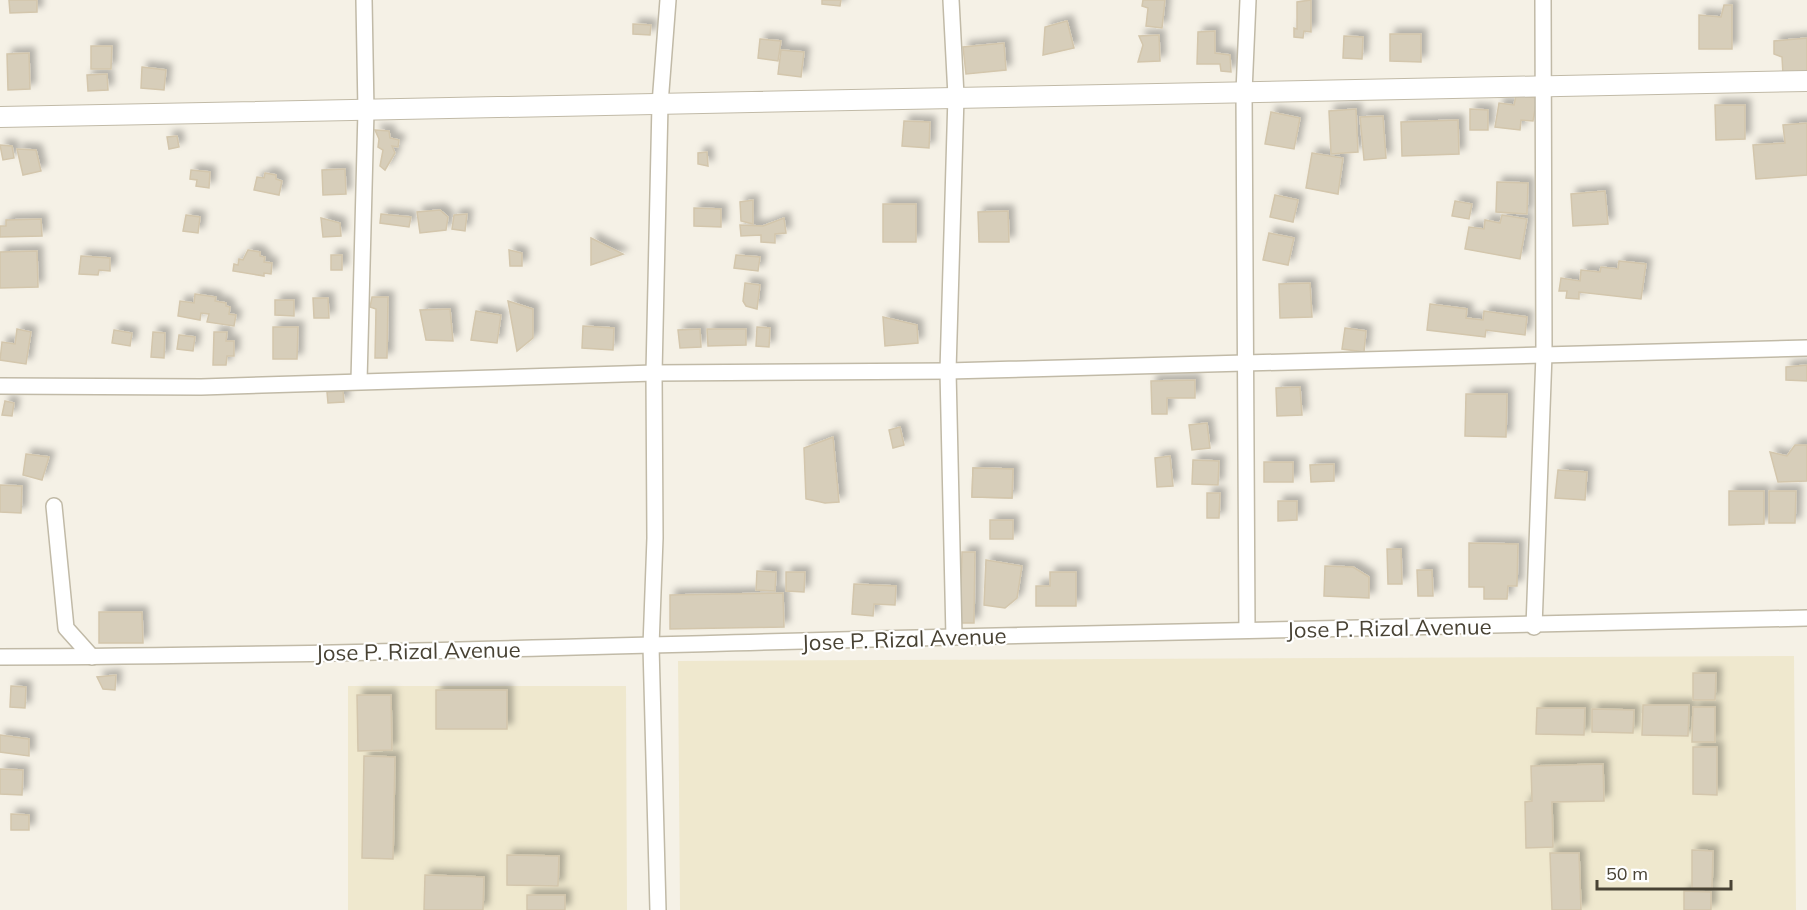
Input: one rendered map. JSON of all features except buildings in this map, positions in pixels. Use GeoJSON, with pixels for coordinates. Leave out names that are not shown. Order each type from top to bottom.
{"type":"FeatureCollection","features":[{"type":"Feature","properties":{"kind":"street"},"geometry":{"type":"LineString","coordinates":[[359,381],[366,111],[364,0]]}},
{"type":"Feature","properties":{"kind":"street"},"geometry":{"type":"LineString","coordinates":[[658,910],[651,646],[655,538],[654,373],[660,104],[668,0]]}},
{"type":"Feature","properties":{"kind":"street"},"geometry":{"type":"LineString","coordinates":[[951,0],[956,96],[948,371],[954,637]]}},
{"type":"Feature","properties":{"kind":"street"},"geometry":{"type":"LineString","coordinates":[[1247,630],[1244,92],[1248,0]]}},
{"type":"Feature","properties":{"kind":"street"},"geometry":{"type":"LineString","coordinates":[[1534,627],[1544,354],[1543,0]]}},
{"type":"Feature","properties":{"kind":"street"},"geometry":{"type":"LineString","coordinates":[[0,117],[366,111],[1543,84],[1807,81]]}},
{"type":"Feature","properties":{"kind":"street"},"geometry":{"type":"LineString","coordinates":[[0,386],[201,387],[654,373],[948,371],[1807,348]]}},
{"type":"Feature","properties":{"kind":"street"},"geometry":{"type":"LineString","coordinates":[[54,506],[66,628],[92,657]]}},
{"type":"Feature","properties":{"kind":"street","name":"Jose P. Rizal Avenue"},"geometry":{"type":"LineString","coordinates":[[0,657],[651,646],[1247,630],[1534,627],[1807,618]]}},
{"type":"Feature","properties":{"kind":"shaded area"},"geometry":{"type":"Polygon","coordinates":[[[1794,656],[1796,910],[680,910],[678,661],[1794,656]]]}},
{"type":"Feature","properties":{"kind":"shaded area"},"geometry":{"type":"Polygon","coordinates":[[[348,686],[626,686],[627,910],[348,910],[348,686]]]}}]}
